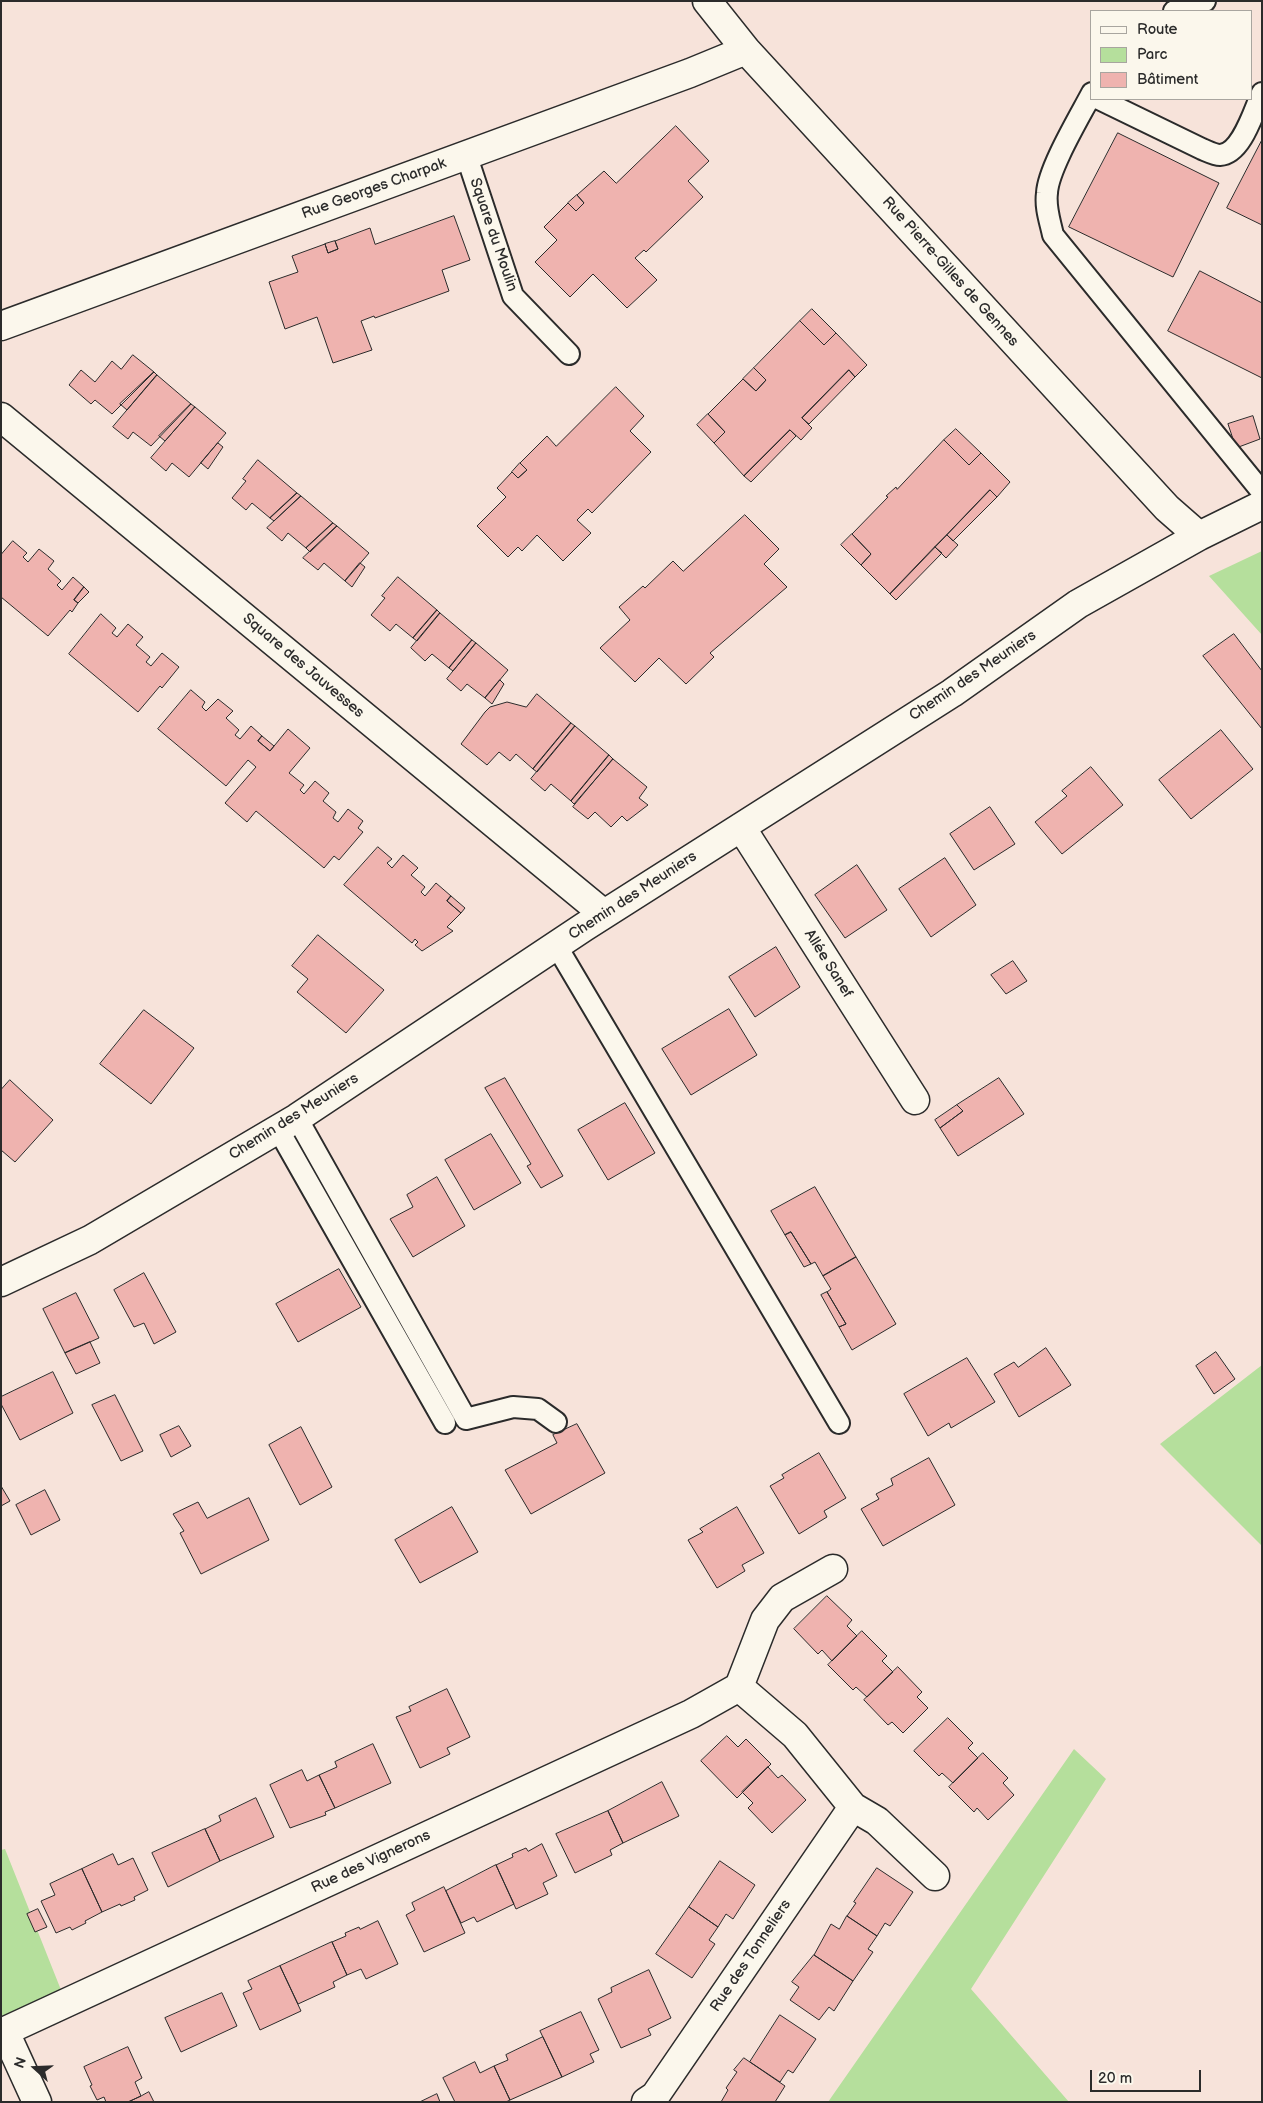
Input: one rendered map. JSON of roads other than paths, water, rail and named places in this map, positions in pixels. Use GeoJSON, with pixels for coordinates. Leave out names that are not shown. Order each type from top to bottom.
{"type":"FeatureCollection","features":[{"type":"Feature","properties":{"kind":"street","name":"Rue Pierre-Gilles de Gennes"},"geometry":{"type":"LineString","coordinates":[[707,1],[746,50],[1166,508],[1200,536]]}},
{"type":"Feature","properties":{"kind":"street","name":"Rue Georges Charpak"},"geometry":{"type":"LineString","coordinates":[[1,326],[690,73],[746,50]]}},
{"type":"Feature","properties":{"kind":"street","name":"Square des Jauvesses"},"geometry":{"type":"LineString","coordinates":[[1,417],[604,914]]}},
{"type":"Feature","properties":{"kind":"street","name":"Chemin des Meuniers"},"geometry":{"type":"LineString","coordinates":[[1,1282],[90,1240],[287,1123],[556,945],[952,693],[1078,604],[1262,504]]}},
{"type":"Feature","properties":{"kind":"street","name":"Allée Sanef"},"geometry":{"type":"LineString","coordinates":[[742,827],[915,1100]]}},
{"type":"Feature","properties":{"kind":"street"},"geometry":{"type":"LineString","coordinates":[[833,1569],[782,1598],[765,1620],[739,1687],[795,1735],[853,1807],[877,1821],[935,1876]]}},
{"type":"Feature","properties":{"kind":"street","name":"Rue des Vignerons"},"geometry":{"type":"LineString","coordinates":[[3,2032],[691,1714],[739,1687]]}},
{"type":"Feature","properties":{"kind":"street","name":"Rue des Tonneliers"},"geometry":{"type":"LineString","coordinates":[[646,2102],[655,2096],[853,1807]]}},
{"type":"Feature","properties":{"kind":"street"},"geometry":{"type":"LineString","coordinates":[[3,2032],[37,2102]]}},
{"type":"Feature","properties":{"kind":"lane"},"geometry":{"type":"LineString","coordinates":[[1177,10],[1205,1]]}},
{"type":"Feature","properties":{"kind":"lane"},"geometry":{"type":"LineString","coordinates":[[1103,100],[1202,149],[1219,155],[1230,153],[1241,141],[1262,93]]}},
{"type":"Feature","properties":{"kind":"lane"},"geometry":{"type":"LineString","coordinates":[[1090,100],[1054,168],[1046,191],[1046,207],[1053,235],[1262,492]]}},
{"type":"Feature","properties":{"kind":"lane","name":"Square du Moulin"},"geometry":{"type":"LineString","coordinates":[[466,154],[513,296],[569,354]]}},
{"type":"Feature","properties":{"kind":"lane"},"geometry":{"type":"LineString","coordinates":[[556,945],[839,1423]]}},
{"type":"Feature","properties":{"kind":"lane"},"geometry":{"type":"LineString","coordinates":[[287,1123],[466,1419],[513,1407],[538,1409],[556,1422]]}},
{"type":"Feature","properties":{"kind":"lane"},"geometry":{"type":"LineString","coordinates":[[287,1123],[445,1423]]}}]}
